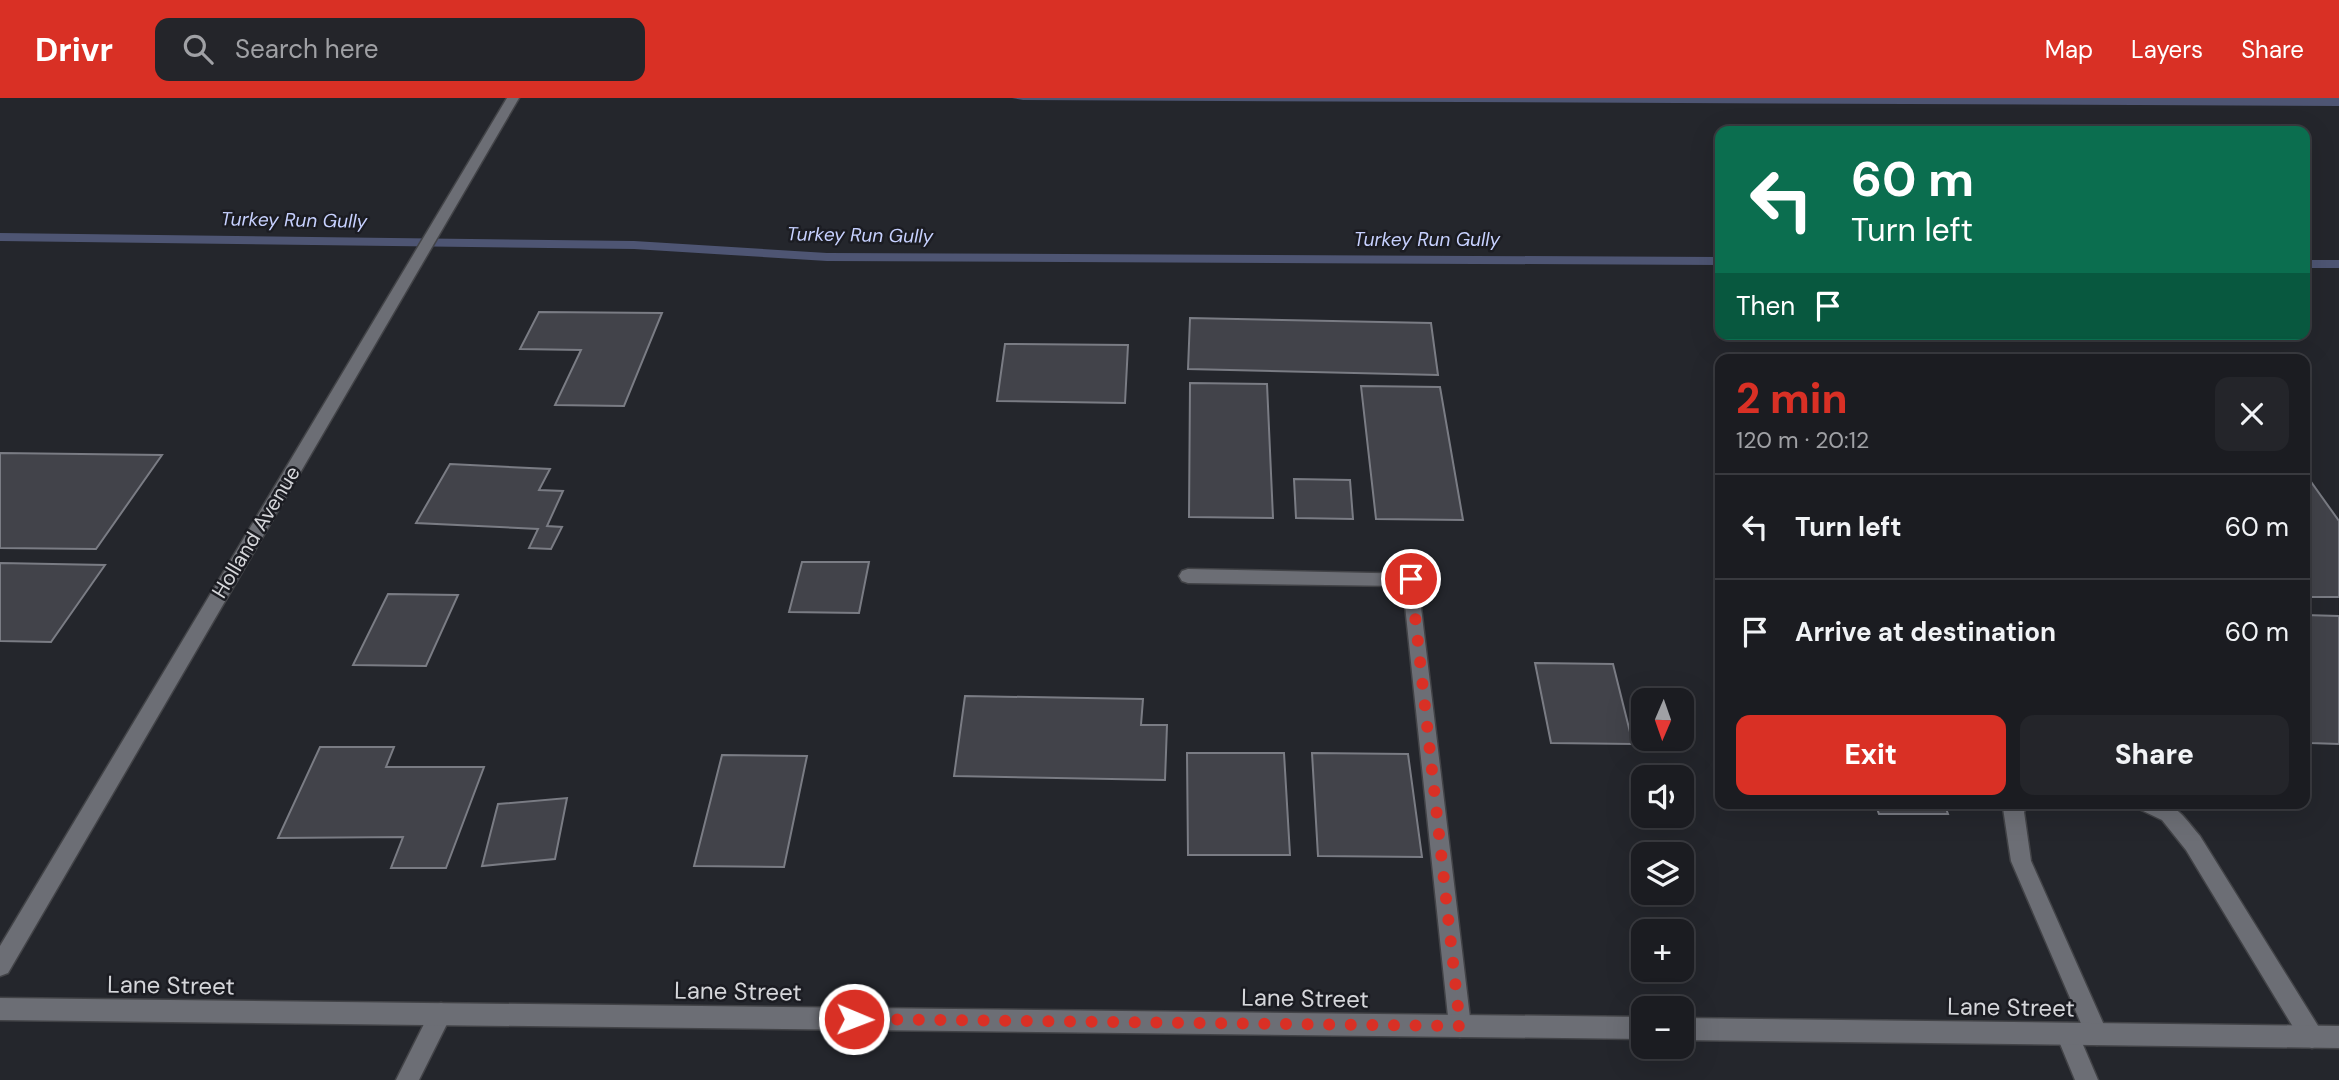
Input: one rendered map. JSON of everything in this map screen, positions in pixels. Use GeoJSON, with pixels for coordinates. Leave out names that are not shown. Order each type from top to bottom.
{"type":"FeatureCollection","features":[{"type":"Feature","properties":{"kind":"street","name":"Holland Avenue"},"geometry":{"type":"LineString","coordinates":[[0,966],[513,98]]}},
{"type":"Feature","properties":{"kind":"street"},"geometry":{"type":"LineString","coordinates":[[1188,576],[1411,579],[1460,1026]]}},
{"type":"Feature","properties":{"kind":"street"},"geometry":{"type":"LineString","coordinates":[[2014,809],[2021,861],[2097,1034]]}},
{"type":"Feature","properties":{"kind":"street"},"geometry":{"type":"LineString","coordinates":[[2159,809],[2169,814],[2193,843],[2312,1037]]}},
{"type":"Feature","properties":{"kind":"street","name":"Lane Street"},"geometry":{"type":"LineString","coordinates":[[0,1009],[1631,1028]]}},
{"type":"Feature","properties":{"kind":"street"},"geometry":{"type":"LineString","coordinates":[[407,1080],[441,1014]]}},
{"type":"Feature","properties":{"kind":"street","name":"Lane Street"},"geometry":{"type":"LineString","coordinates":[[1694,1029],[2339,1037]]}},
{"type":"Feature","properties":{"kind":"street"},"geometry":{"type":"LineString","coordinates":[[2067,1034],[2087,1080]]}},
{"type":"Feature","properties":{"kind":"water"},"geometry":{"type":"Polygon","coordinates":[[[1012,98],[2339,98],[2339,106],[1023,100],[1012,98]]]}},
{"type":"Feature","properties":{"kind":"building"},"geometry":{"type":"Polygon","coordinates":[[[539,312],[662,313],[624,406],[555,405],[581,350],[520,349],[539,312]]]}},
{"type":"Feature","properties":{"kind":"building"},"geometry":{"type":"Polygon","coordinates":[[[1190,318],[1431,323],[1438,375],[1188,369],[1190,318]]]}},
{"type":"Feature","properties":{"kind":"building"},"geometry":{"type":"Polygon","coordinates":[[[1005,344],[1128,345],[1125,403],[997,401],[1005,344]]]}},
{"type":"Feature","properties":{"kind":"building"},"geometry":{"type":"Polygon","coordinates":[[[1190,383],[1267,384],[1273,518],[1189,517],[1190,383]]]}},
{"type":"Feature","properties":{"kind":"building"},"geometry":{"type":"Polygon","coordinates":[[[1361,386],[1440,387],[1463,520],[1376,519],[1361,386]]]}},
{"type":"Feature","properties":{"kind":"building"},"geometry":{"type":"Polygon","coordinates":[[[0,453],[162,455],[96,549],[0,548],[0,453]]]}},
{"type":"Feature","properties":{"kind":"building"},"geometry":{"type":"Polygon","coordinates":[[[450,464],[550,469],[539,490],[563,491],[547,526],[562,527],[551,549],[529,548],[538,529],[416,523],[450,464]]]}},
{"type":"Feature","properties":{"kind":"building"},"geometry":{"type":"Polygon","coordinates":[[[1294,479],[1350,480],[1353,519],[1296,518],[1294,479]]]}},
{"type":"Feature","properties":{"kind":"building"},"geometry":{"type":"Polygon","coordinates":[[[2310,480],[2339,521],[2339,597],[2310,597],[2310,480]]]}},
{"type":"Feature","properties":{"kind":"building"},"geometry":{"type":"Polygon","coordinates":[[[802,562],[869,562],[859,613],[789,612],[802,562]]]}},
{"type":"Feature","properties":{"kind":"building"},"geometry":{"type":"Polygon","coordinates":[[[0,563],[105,565],[51,642],[0,641],[0,563]]]}},
{"type":"Feature","properties":{"kind":"building"},"geometry":{"type":"Polygon","coordinates":[[[388,594],[458,595],[426,666],[353,665],[388,594]]]}},
{"type":"Feature","properties":{"kind":"building"},"geometry":{"type":"Polygon","coordinates":[[[2310,615],[2339,616],[2339,744],[2310,743],[2310,615]]]}},
{"type":"Feature","properties":{"kind":"building"},"geometry":{"type":"Polygon","coordinates":[[[1535,663],[1613,664],[1631,744],[1551,743],[1535,663]]]}},
{"type":"Feature","properties":{"kind":"building"},"geometry":{"type":"Polygon","coordinates":[[[965,696],[1143,699],[1141,725],[1167,725],[1165,780],[954,776],[965,696]]]}},
{"type":"Feature","properties":{"kind":"building"},"geometry":{"type":"Polygon","coordinates":[[[320,747],[394,747],[386,767],[484,767],[446,868],[391,868],[403,837],[278,838],[320,747]]]}},
{"type":"Feature","properties":{"kind":"building"},"geometry":{"type":"Polygon","coordinates":[[[1187,753],[1284,753],[1290,855],[1188,855],[1187,753]]]}},
{"type":"Feature","properties":{"kind":"building"},"geometry":{"type":"Polygon","coordinates":[[[1312,753],[1408,754],[1422,857],[1318,856],[1312,753]]]}},
{"type":"Feature","properties":{"kind":"building"},"geometry":{"type":"Polygon","coordinates":[[[722,755],[807,756],[784,867],[694,866],[722,755]]]}},
{"type":"Feature","properties":{"kind":"building"},"geometry":{"type":"Polygon","coordinates":[[[567,798],[555,859],[482,866],[498,804],[567,798]]]}},
{"type":"Feature","properties":{"kind":"building"},"geometry":{"type":"Polygon","coordinates":[[[1877,809],[1946,809],[1948,814],[1879,814],[1877,809]]]}},
{"type":"Feature","properties":{"kind":"waterway","name":"Turkey Run Gully"},"geometry":{"type":"LineString","coordinates":[[0,237],[634,245],[827,257],[1715,261]]}},
{"type":"Feature","properties":{"kind":"waterway","name":"Turkey Run Gully"},"geometry":{"type":"LineString","coordinates":[[2310,264],[2339,264]]}},
{"type":"Feature","properties":{"kind":"route"},"geometry":{"type":"LineString","coordinates":[[854,1019],[1460,1026],[1411,579]]}}]}
